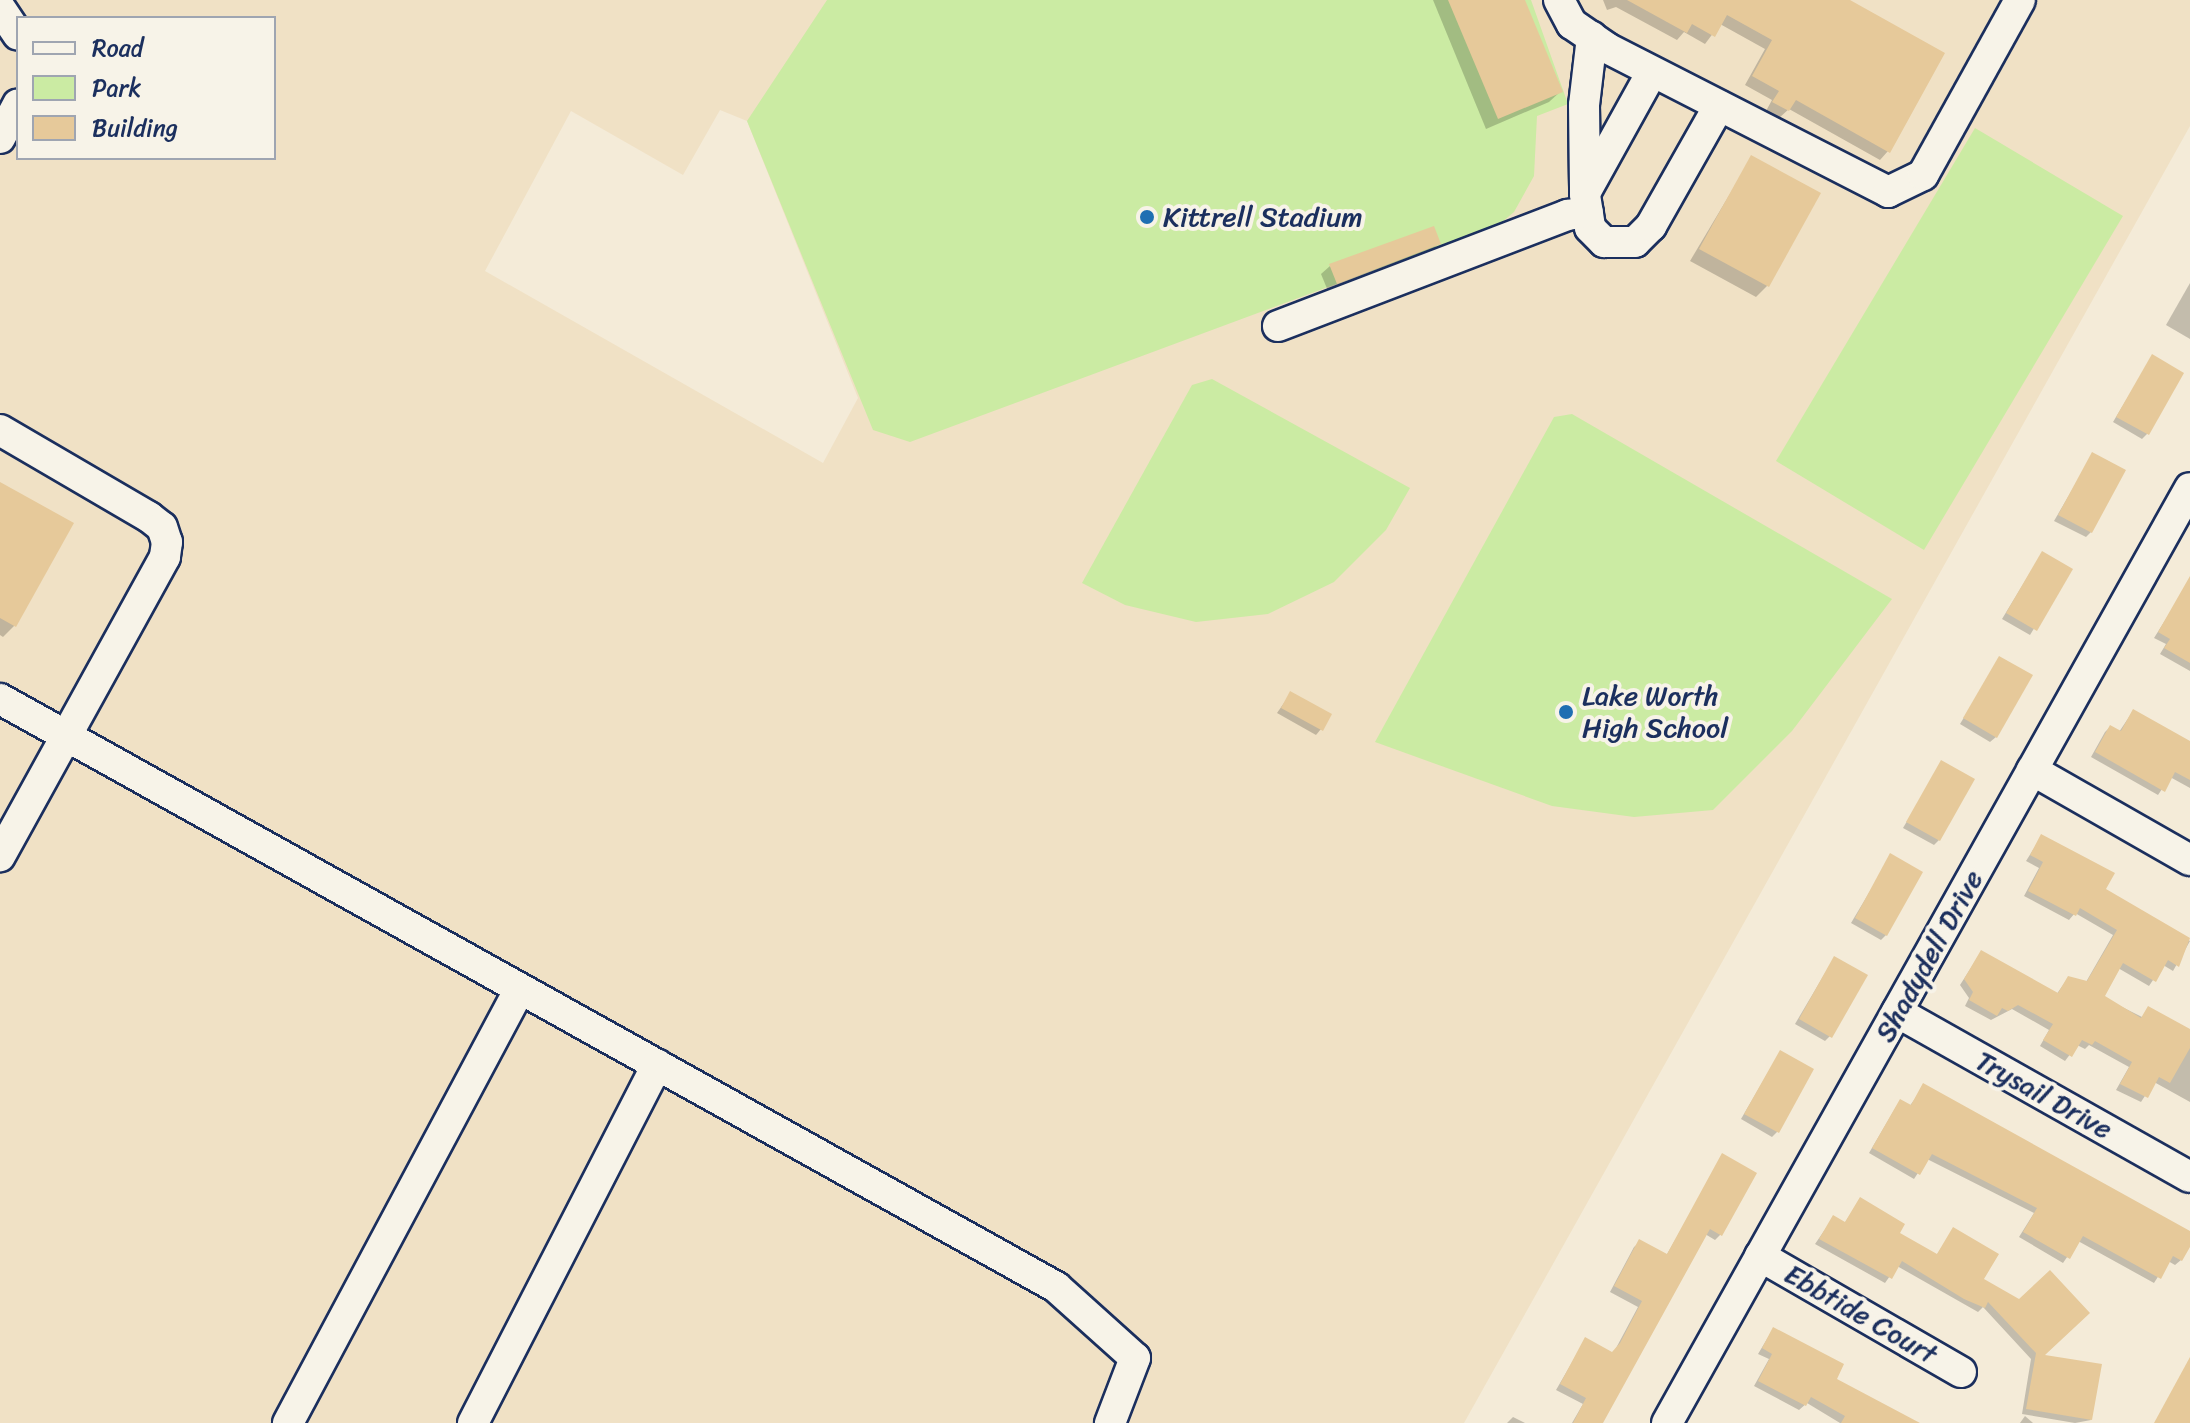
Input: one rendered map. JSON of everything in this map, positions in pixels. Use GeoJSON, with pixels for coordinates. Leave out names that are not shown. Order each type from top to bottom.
{"type":"FeatureCollection","features":[{"type":"Feature","properties":{"kind":"street"},"geometry":{"type":"LineString","coordinates":[[1559,0],[1572,24],[1592,37],[1874,189],[1888,192],[1908,186],[1923,175],[2020,0]]}},
{"type":"Feature","properties":{"kind":"street"},"geometry":{"type":"LineString","coordinates":[[0,8],[16,32]]}},
{"type":"Feature","properties":{"kind":"street"},"geometry":{"type":"LineString","coordinates":[[1592,37],[1584,105],[1586,203],[1590,228],[1604,242],[1635,242],[1651,226],[1719,106]]}},
{"type":"Feature","properties":{"kind":"street"},"geometry":{"type":"LineString","coordinates":[[1278,326],[1567,215],[1586,203],[1652,72]]}},
{"type":"Feature","properties":{"kind":"street"},"geometry":{"type":"LineString","coordinates":[[0,138],[16,108]]}},
{"type":"Feature","properties":{"kind":"street"},"geometry":{"type":"LineString","coordinates":[[0,430],[149,517],[162,527],[167,542],[165,557],[0,856]]}},
{"type":"Feature","properties":{"kind":"street","name":"Shadydell Drive"},"geometry":{"type":"LineString","coordinates":[[1667,1423],[2032,770],[2178,537],[2190,488]]}},
{"type":"Feature","properties":{"kind":"street"},"geometry":{"type":"LineString","coordinates":[[0,699],[1056,1287],[1135,1358],[1110,1423]]}},
{"type":"Feature","properties":{"kind":"street"},"geometry":{"type":"LineString","coordinates":[[2032,770],[2190,860]]}},
{"type":"Feature","properties":{"kind":"street"},"geometry":{"type":"LineString","coordinates":[[288,1423],[520,989]]}},
{"type":"Feature","properties":{"kind":"street","name":"Trysail Drive"},"geometry":{"type":"LineString","coordinates":[[1897,1012],[2190,1177]]}},
{"type":"Feature","properties":{"kind":"street"},"geometry":{"type":"LineString","coordinates":[[473,1423],[657,1065]]}},
{"type":"Feature","properties":{"kind":"street","name":"Ebbtide Court"},"geometry":{"type":"LineString","coordinates":[[1760,1256],[1961,1372]]}},
{"type":"Feature","properties":{"kind":"shaded area"},"geometry":{"type":"Polygon","coordinates":[[[0,0],[2190,0],[2190,126],[1464,1423],[0,1423],[0,0]],[[720,110],[683,175],[571,111],[485,271],[823,463],[858,398],[747,121],[720,110]]]}},
{"type":"Feature","properties":{"kind":"green space","name":"Kittrell Stadium"},"geometry":{"type":"Polygon","coordinates":[[[827,0],[1531,0],[1568,104],[1537,116],[1534,176],[1514,212],[1501,223],[910,442],[873,430],[747,121],[827,0]]]}},
{"type":"Feature","properties":{"kind":"green space"},"geometry":{"type":"Polygon","coordinates":[[[1975,128],[2123,216],[1924,550],[1776,461],[1975,128]]]}},
{"type":"Feature","properties":{"kind":"green space"},"geometry":{"type":"Polygon","coordinates":[[[1212,379],[1410,488],[1386,530],[1334,582],[1268,614],[1196,622],[1125,605],[1082,583],[1192,385],[1212,379]]]}},
{"type":"Feature","properties":{"kind":"green space"},"geometry":{"type":"Polygon","coordinates":[[[1572,414],[1892,599],[1792,731],[1713,810],[1634,817],[1552,806],[1375,742],[1554,417],[1572,414]]]}},
{"type":"Feature","properties":{"kind":"building"},"geometry":{"type":"Polygon","coordinates":[[[1448,0],[1525,0],[1563,92],[1498,119],[1448,0]]]}},
{"type":"Feature","properties":{"kind":"building"},"geometry":{"type":"Polygon","coordinates":[[[1627,0],[1850,0],[1945,53],[1890,153],[1796,100],[1789,111],[1772,102],[1779,91],[1752,76],[1772,40],[1727,15],[1715,37],[1692,24],[1687,33],[1627,0]]]}},
{"type":"Feature","properties":{"kind":"building"},"geometry":{"type":"Polygon","coordinates":[[[1751,155],[1821,193],[1769,287],[1699,249],[1751,155]]]}},
{"type":"Feature","properties":{"kind":"building"},"geometry":{"type":"Polygon","coordinates":[[[1434,226],[1441,244],[1337,284],[1329,264],[1434,226]]]}},
{"type":"Feature","properties":{"kind":"building"},"geometry":{"type":"Polygon","coordinates":[[[2152,354],[2184,373],[2149,435],[2116,417],[2152,354]]]}},
{"type":"Feature","properties":{"kind":"building"},"geometry":{"type":"Polygon","coordinates":[[[2092,452],[2126,470],[2092,533],[2058,515],[2092,452]]]}},
{"type":"Feature","properties":{"kind":"building"},"geometry":{"type":"Polygon","coordinates":[[[0,482],[74,523],[16,627],[0,618],[0,482]]]}},
{"type":"Feature","properties":{"kind":"building"},"geometry":{"type":"Polygon","coordinates":[[[2042,551],[2073,569],[2037,631],[2006,613],[2042,551]]]}},
{"type":"Feature","properties":{"kind":"building"},"geometry":{"type":"Polygon","coordinates":[[[2190,576],[2190,663],[2164,648],[2170,639],[2158,632],[2190,576]]]}},
{"type":"Feature","properties":{"kind":"building"},"geometry":{"type":"Polygon","coordinates":[[[1999,656],[2033,675],[1997,738],[1963,718],[1999,656]]]}},
{"type":"Feature","properties":{"kind":"building"},"geometry":{"type":"Polygon","coordinates":[[[1290,691],[1332,714],[1323,731],[1281,708],[1290,691]]]}},
{"type":"Feature","properties":{"kind":"building"},"geometry":{"type":"Polygon","coordinates":[[[2133,709],[2190,741],[2190,780],[2175,772],[2165,792],[2095,752],[2110,725],[2121,731],[2133,709]]]}},
{"type":"Feature","properties":{"kind":"building"},"geometry":{"type":"Polygon","coordinates":[[[1941,760],[1975,779],[1940,841],[1906,822],[1941,760]]]}},
{"type":"Feature","properties":{"kind":"building"},"geometry":{"type":"Polygon","coordinates":[[[2041,834],[2115,873],[2106,889],[2190,938],[2179,967],[2168,960],[2156,982],[2123,963],[2105,996],[2141,1018],[2148,1006],[2190,1029],[2190,1048],[2170,1083],[2159,1077],[2148,1098],[2120,1084],[2132,1062],[2095,1041],[2092,1045],[2082,1040],[2072,1057],[2043,1040],[2053,1024],[2018,1005],[2008,1011],[2002,1008],[1997,1016],[1969,1000],[1973,992],[1964,979],[1981,950],[2058,993],[2068,976],[2087,981],[2117,930],[2080,908],[2076,916],[2028,891],[2043,862],[2030,855],[2041,834]]]}},
{"type":"Feature","properties":{"kind":"building"},"geometry":{"type":"Polygon","coordinates":[[[1890,853],[1923,872],[1887,936],[1855,918],[1890,853]]]}},
{"type":"Feature","properties":{"kind":"building"},"geometry":{"type":"Polygon","coordinates":[[[1834,956],[1868,975],[1832,1038],[1799,1019],[1834,956]]]}},
{"type":"Feature","properties":{"kind":"building"},"geometry":{"type":"Polygon","coordinates":[[[1780,1050],[1814,1069],[1779,1133],[1744,1114],[1780,1050]]]}},
{"type":"Feature","properties":{"kind":"building"},"geometry":{"type":"Polygon","coordinates":[[[1923,1083],[2190,1231],[2190,1247],[2182,1261],[2173,1256],[2161,1279],[2083,1236],[2070,1259],[2023,1232],[2037,1208],[1932,1154],[1920,1175],[1872,1148],[1900,1099],[1911,1105],[1923,1083]]]}},
{"type":"Feature","properties":{"kind":"building"},"geometry":{"type":"Polygon","coordinates":[[[1722,1153],[1757,1173],[1722,1236],[1710,1229],[1603,1423],[1573,1423],[1586,1398],[1560,1384],[1585,1337],[1612,1352],[1620,1343],[1642,1301],[1614,1286],[1639,1239],[1667,1254],[1722,1153]]]}},
{"type":"Feature","properties":{"kind":"building"},"geometry":{"type":"Polygon","coordinates":[[[1860,1197],[1905,1224],[1900,1233],[1937,1254],[1953,1227],[1999,1254],[1984,1279],[2019,1299],[2050,1270],[2090,1313],[2045,1355],[2102,1364],[2092,1420],[2026,1409],[2036,1353],[1988,1302],[1985,1308],[1964,1299],[1902,1261],[1892,1279],[1819,1239],[1833,1215],[1845,1222],[1860,1197]]]}},
{"type":"Feature","properties":{"kind":"building"},"geometry":{"type":"Polygon","coordinates":[[[1773,1327],[1844,1364],[1837,1379],[1920,1423],[1841,1423],[1845,1416],[1811,1397],[1806,1406],[1758,1381],[1772,1354],[1762,1348],[1773,1327]]]}},
{"type":"Feature","properties":{"kind":"building"},"geometry":{"type":"Polygon","coordinates":[[[2190,1357],[2190,1423],[2154,1423],[2190,1357]]]}},
{"type":"Feature","properties":{"kind":"place","name":"Kittrell Stadium"},"geometry":{"type":"Point","coordinates":[1147,217]}},
{"type":"Feature","properties":{"kind":"place","name":"Lake Worth High School"},"geometry":{"type":"Point","coordinates":[1566,712]}}]}
